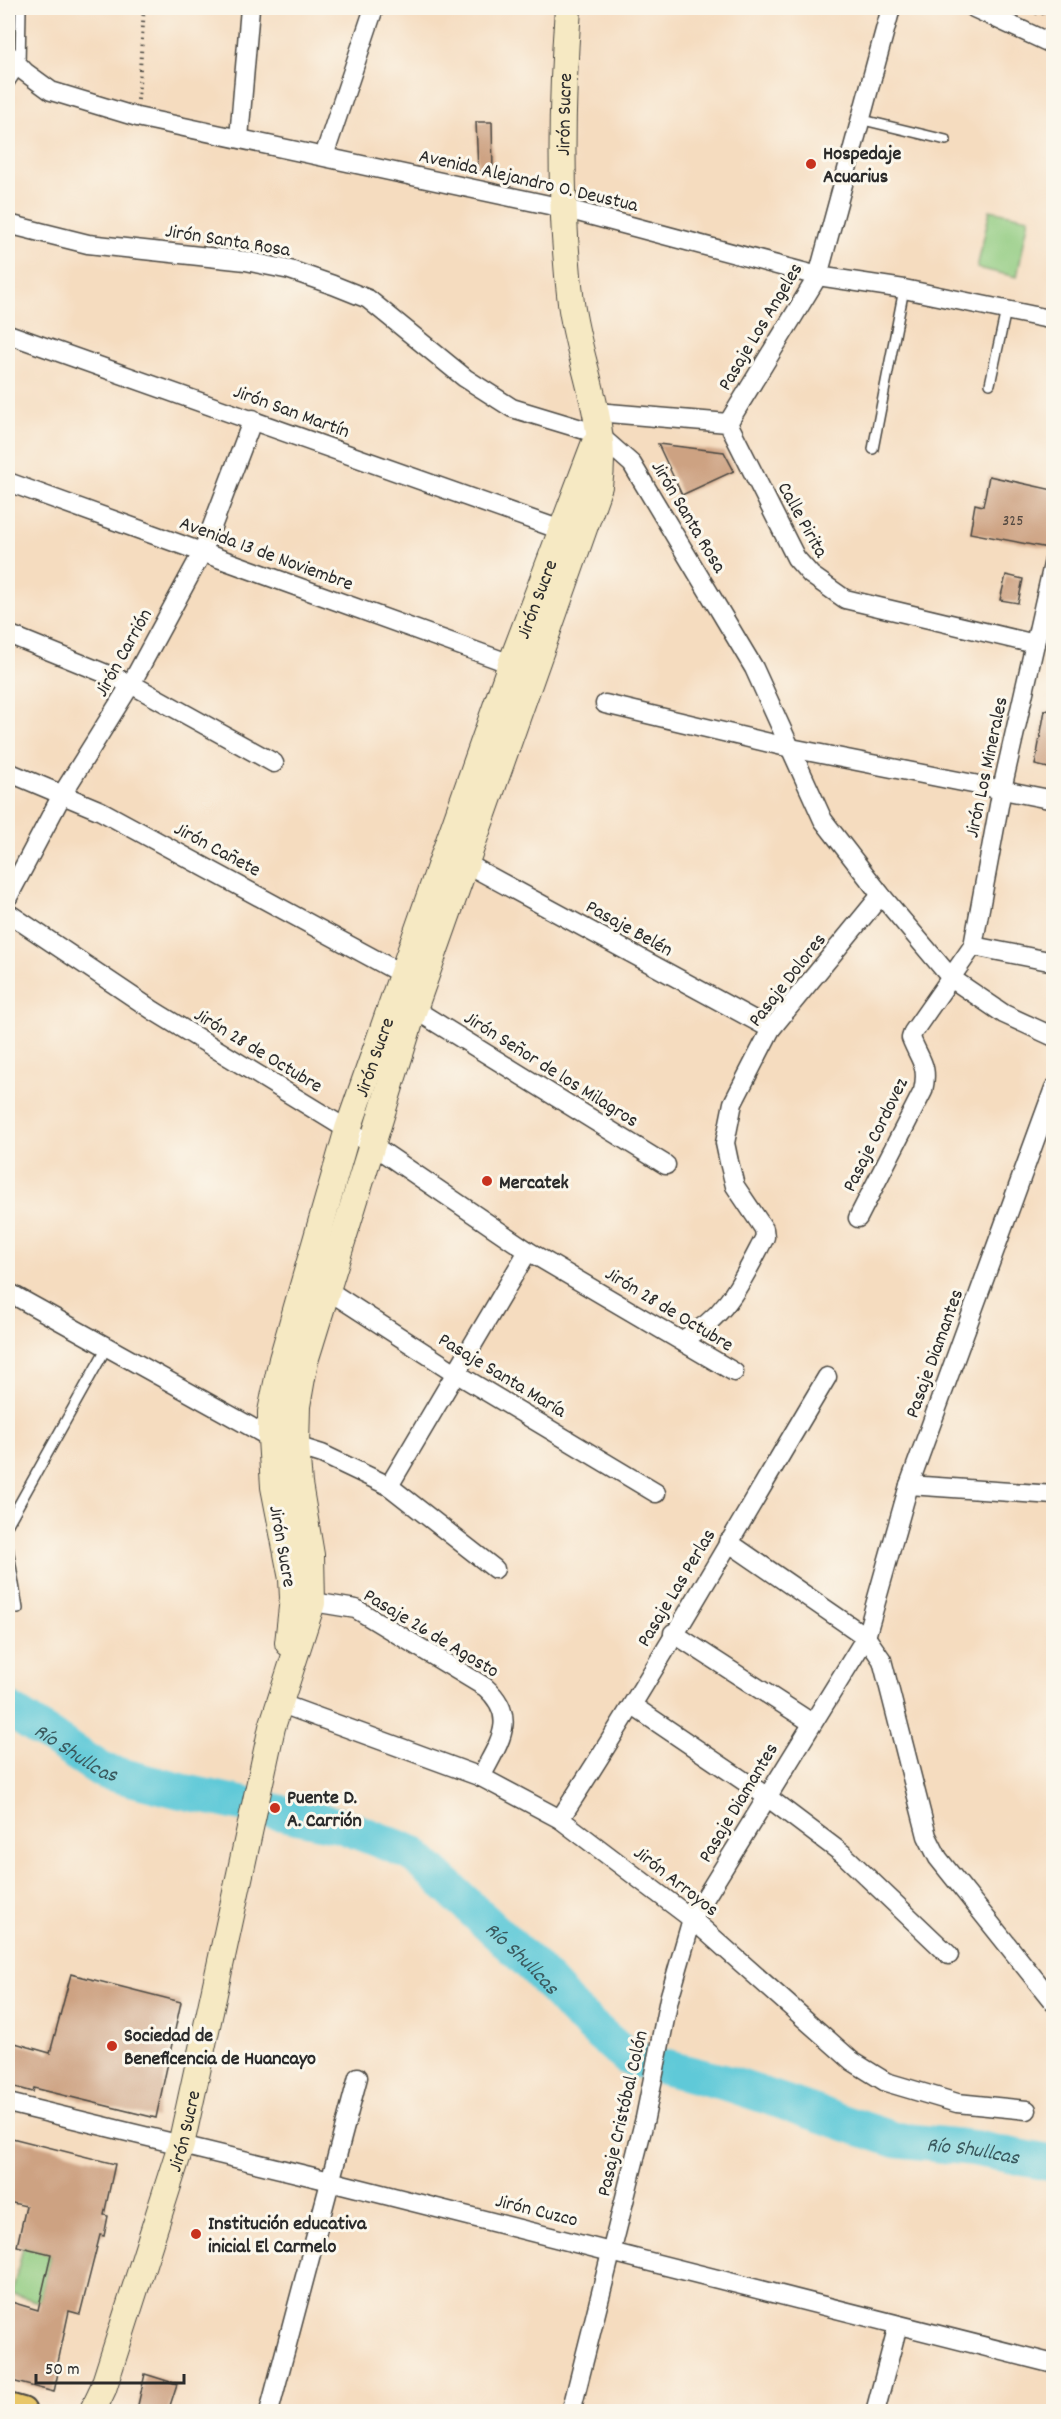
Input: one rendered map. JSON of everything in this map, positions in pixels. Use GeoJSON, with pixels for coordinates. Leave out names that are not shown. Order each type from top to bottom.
{"type":"FeatureCollection","features":[{"type":"Feature","properties":{"kind":"main road"},"geometry":{"type":"LineString","coordinates":[[8,2408],[22,2412]]}},
{"type":"Feature","properties":{"kind":"street"},"geometry":{"type":"LineString","coordinates":[[239,138],[250,8]]}},
{"type":"Feature","properties":{"kind":"street"},"geometry":{"type":"LineString","coordinates":[[324,156],[374,8]]}},
{"type":"Feature","properties":{"kind":"street","name":"Jirón Sucre"},"geometry":{"type":"LineString","coordinates":[[92,2412],[103,2389],[181,2145],[227,1924],[303,1600],[311,1555],[299,1484],[297,1406],[306,1361],[414,1009],[599,486],[603,461],[597,423],[575,336],[563,208],[568,8]]}},
{"type":"Feature","properties":{"kind":"street","name":"Pasaje Los Angeles"},"geometry":{"type":"LineString","coordinates":[[728,423],[818,276],[891,8]]}},
{"type":"Feature","properties":{"kind":"street"},"geometry":{"type":"LineString","coordinates":[[974,8],[1053,45]]}},
{"type":"Feature","properties":{"kind":"street","name":"Avenida Alejandro O. Deustua"},"geometry":{"type":"LineString","coordinates":[[14,60],[51,91],[137,117],[563,208],[818,276],[904,289],[1053,320]]}},
{"type":"Feature","properties":{"kind":"street","name":"Jirón Santa Rosa"},"geometry":{"type":"LineString","coordinates":[[8,224],[88,244],[246,261],[290,270],[368,299],[465,378],[512,408],[597,423],[632,464],[754,668],[823,820],[881,895],[951,978],[1004,1014],[1053,1037]]}},
{"type":"Feature","properties":{"kind":"street","name":"Jirón San Martín"},"geometry":{"type":"LineString","coordinates":[[8,334],[561,530]]}},
{"type":"Feature","properties":{"kind":"street","name":"Jirón Carrión"},"geometry":{"type":"LineString","coordinates":[[8,897],[63,793],[131,684],[202,553],[253,419]]}},
{"type":"Feature","properties":{"kind":"street"},"geometry":{"type":"LineString","coordinates":[[597,423],[728,423]]}},
{"type":"Feature","properties":{"kind":"street","name":"Jirón Sucre"},"geometry":{"type":"LineString","coordinates":[[303,1600],[290,1557],[274,1487],[271,1412],[282,1359],[348,1129],[597,423]]}},
{"type":"Feature","properties":{"kind":"street","name":"Calle Pirita"},"geometry":{"type":"LineString","coordinates":[[728,423],[796,558],[825,588],[845,599],[1035,644]]}},
{"type":"Feature","properties":{"kind":"street","name":"Avenida 13 de Noviembre"},"geometry":{"type":"LineString","coordinates":[[8,482],[511,664]]}},
{"type":"Feature","properties":{"kind":"street","name":"Jirón Los Minerales"},"geometry":{"type":"LineString","coordinates":[[951,978],[973,946],[1002,789],[1053,560]]}},
{"type":"Feature","properties":{"kind":"street"},"geometry":{"type":"LineString","coordinates":[[8,633],[131,684],[274,763]]}},
{"type":"Feature","properties":{"kind":"street"},"geometry":{"type":"LineString","coordinates":[[605,704],[791,748],[1053,800]]}},
{"type":"Feature","properties":{"kind":"street","name":"Jirón Cañete"},"geometry":{"type":"LineString","coordinates":[[8,772],[63,793],[206,866],[402,974]]}},
{"type":"Feature","properties":{"kind":"street","name":"Pasaje Belén"},"geometry":{"type":"LineString","coordinates":[[467,864],[771,1029]]}},
{"type":"Feature","properties":{"kind":"street","name":"Pasaje Dolores"},"geometry":{"type":"LineString","coordinates":[[682,1340],[702,1330],[723,1312],[765,1237],[764,1229],[735,1186],[725,1143],[733,1103],[771,1029],[881,895]]}},
{"type":"Feature","properties":{"kind":"street","name":"Jirón 28 de Octubre"},"geometry":{"type":"LineString","coordinates":[[8,913],[154,1011],[348,1129],[528,1251],[734,1372]]}},
{"type":"Feature","properties":{"kind":"street"},"geometry":{"type":"LineString","coordinates":[[973,946],[1053,962]]}},
{"type":"Feature","properties":{"kind":"street","name":"Pasaje Cordovez"},"geometry":{"type":"LineString","coordinates":[[858,1218],[923,1091],[926,1071],[923,1060],[911,1038],[913,1032],[951,978]]}},
{"type":"Feature","properties":{"kind":"street","name":"Jirón Señor de los Milagros"},"geometry":{"type":"LineString","coordinates":[[414,1009],[666,1165]]}},
{"type":"Feature","properties":{"kind":"street","name":"Pasaje Diamantes"},"geometry":{"type":"LineString","coordinates":[[669,1999],[692,1919],[866,1637],[909,1485],[1053,1088]]}},
{"type":"Feature","properties":{"kind":"street"},"geometry":{"type":"LineString","coordinates":[[389,1486],[454,1372],[528,1251]]}},
{"type":"Feature","properties":{"kind":"street","name":"Pasaje Santa María"},"geometry":{"type":"LineString","coordinates":[[328,1291],[454,1372],[656,1493]]}},
{"type":"Feature","properties":{"kind":"street"},"geometry":{"type":"LineString","coordinates":[[8,1292],[271,1438],[322,1454],[389,1486],[495,1569]]}},
{"type":"Feature","properties":{"kind":"street","name":"Pasaje Las Perlas"},"geometry":{"type":"LineString","coordinates":[[560,1819],[633,1707],[673,1633],[828,1377]]}},
{"type":"Feature","properties":{"kind":"street"},"geometry":{"type":"LineString","coordinates":[[909,1485],[1053,1495]]}},
{"type":"Feature","properties":{"kind":"street"},"geometry":{"type":"LineString","coordinates":[[728,1542],[866,1637],[886,1669],[927,1836],[938,1858],[1053,2003]]}},
{"type":"Feature","properties":{"kind":"street","name":"Pasaje 26 de Agosto"},"geometry":{"type":"LineString","coordinates":[[303,1600],[356,1609],[485,1687],[498,1698],[504,1712],[503,1729],[481,1777]]}},
{"type":"Feature","properties":{"kind":"street"},"geometry":{"type":"LineString","coordinates":[[673,1633],[812,1723]]}},
{"type":"Feature","properties":{"kind":"street","name":"Jirón Arroyos"},"geometry":{"type":"LineString","coordinates":[[279,1703],[481,1777],[560,1819],[692,1919],[852,2061],[869,2073],[886,2082],[957,2103],[1027,2110]]}},
{"type":"Feature","properties":{"kind":"street"},"geometry":{"type":"LineString","coordinates":[[633,1707],[766,1796],[843,1854],[949,1956]]}},
{"type":"Feature","properties":{"kind":"street","name":"Pasaje Cristóbal Colón"},"geometry":{"type":"LineString","coordinates":[[571,2412],[645,2118],[669,1999]]}},
{"type":"Feature","properties":{"kind":"street"},"geometry":{"type":"LineString","coordinates":[[269,2412],[358,2077]]}},
{"type":"Feature","properties":{"kind":"street","name":"Jirón Cuzco"},"geometry":{"type":"LineString","coordinates":[[8,2103],[612,2251],[1053,2364]]}},
{"type":"Feature","properties":{"kind":"street"},"geometry":{"type":"LineString","coordinates":[[875,2412],[898,2325]]}},
{"type":"Feature","properties":{"kind":"lane"},"geometry":{"type":"LineString","coordinates":[[8,85],[21,8]]}},
{"type":"Feature","properties":{"kind":"lane"},"geometry":{"type":"LineString","coordinates":[[859,119],[946,140]]}},
{"type":"Feature","properties":{"kind":"lane"},"geometry":{"type":"LineString","coordinates":[[873,449],[904,289]]}},
{"type":"Feature","properties":{"kind":"lane"},"geometry":{"type":"LineString","coordinates":[[990,384],[1006,310]]}},
{"type":"Feature","properties":{"kind":"lane"},"geometry":{"type":"LineString","coordinates":[[8,1524],[107,1347]]}},
{"type":"Feature","properties":{"kind":"lane"},"geometry":{"type":"LineString","coordinates":[[8,1547],[18,1610]]}},
{"type":"Feature","properties":{"kind":"path"},"geometry":{"type":"LineString","coordinates":[[137,117],[144,8]]}},
{"type":"Feature","properties":{"kind":"path"},"geometry":{"type":"LineString","coordinates":[[1025,8],[1041,15],[1045,8]]}},
{"type":"Feature","properties":{"kind":"green space"},"geometry":{"type":"Polygon","coordinates":[[[8,8],[21,8],[17,49],[8,38],[8,8]]]}},
{"type":"Feature","properties":{"kind":"green space"},"geometry":{"type":"Polygon","coordinates":[[[990,210],[1029,218],[1017,277],[977,268],[990,210]]]}},
{"type":"Feature","properties":{"kind":"green space"},"geometry":{"type":"Polygon","coordinates":[[[23,2247],[51,2254],[40,2302],[12,2294],[23,2247]]]}},
{"type":"Feature","properties":{"kind":"building"},"geometry":{"type":"Polygon","coordinates":[[[476,122],[492,122],[493,174],[478,171],[476,122]]]}},
{"type":"Feature","properties":{"kind":"building"},"geometry":{"type":"Polygon","coordinates":[[[658,444],[724,452],[734,471],[682,495],[658,444]]]}},
{"type":"Feature","properties":{"kind":"building"},"geometry":{"type":"Polygon","coordinates":[[[989,476],[1053,490],[1053,549],[970,533],[975,504],[983,506],[989,476]]]}},
{"type":"Feature","properties":{"kind":"building"},"geometry":{"type":"Polygon","coordinates":[[[1006,575],[1023,579],[1018,603],[1000,600],[1006,575]]]}},
{"type":"Feature","properties":{"kind":"building"},"geometry":{"type":"Polygon","coordinates":[[[1045,710],[1053,711],[1053,769],[1035,765],[1045,710]]]}},
{"type":"Feature","properties":{"kind":"building","name":"Sociedad de Beneficencia de Huancayo"},"geometry":{"type":"Polygon","coordinates":[[[71,1974],[181,2002],[156,2118],[34,2088],[33,2092],[8,2085],[8,2041],[50,2053],[71,1974]]]}},
{"type":"Feature","properties":{"kind":"building"},"geometry":{"type":"Polygon","coordinates":[[[8,2137],[115,2164],[104,2215],[108,2216],[104,2236],[100,2235],[80,2314],[69,2311],[54,2392],[8,2380],[8,2301],[38,2310],[51,2254],[17,2246],[26,2206],[8,2202],[8,2137]]]}},
{"type":"Feature","properties":{"kind":"building"},"geometry":{"type":"Polygon","coordinates":[[[145,2374],[177,2384],[168,2412],[146,2412],[138,2405],[145,2374]]]}},
{"type":"Feature","properties":{"kind":"waterway","name":"Río Shullcas"},"geometry":{"type":"LineString","coordinates":[[8,1709],[103,1771],[181,1791],[343,1826],[412,1853],[535,1968],[575,2012],[628,2058],[730,2084],[895,2140],[973,2148],[1054,2164]]}},
{"type":"Feature","properties":{"kind":"place","name":"Hospedaje Acuarius"},"geometry":{"type":"Point","coordinates":[811,164]}},
{"type":"Feature","properties":{"kind":"place","name":"Mercatek"},"geometry":{"type":"Point","coordinates":[487,1181]}},
{"type":"Feature","properties":{"kind":"place","name":"Puente D. A. Carrión"},"geometry":{"type":"Point","coordinates":[275,1808]}},
{"type":"Feature","properties":{"kind":"place","name":"Sociedad de Beneficencia de Huancayo"},"geometry":{"type":"Point","coordinates":[112,2046]}},
{"type":"Feature","properties":{"kind":"place","name":"Institución educativa inicial El Carmelo"},"geometry":{"type":"Point","coordinates":[196,2234]}}]}
